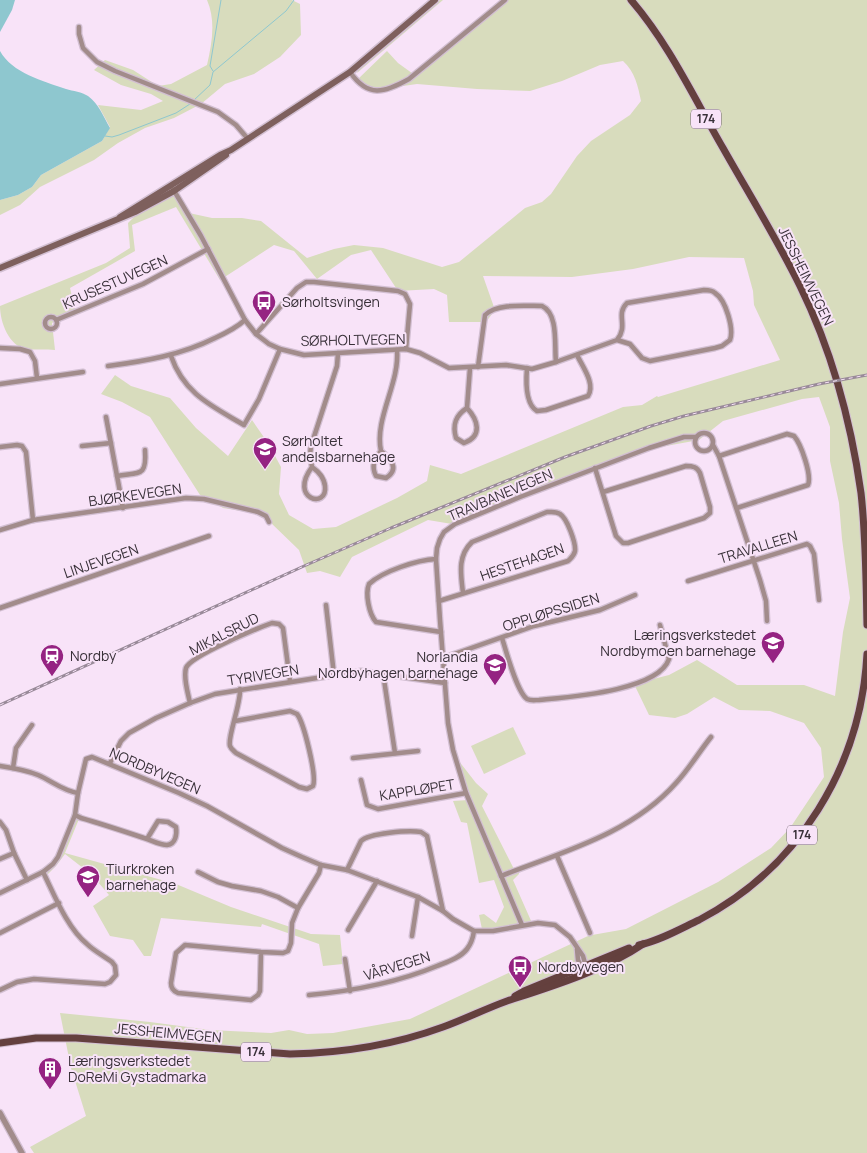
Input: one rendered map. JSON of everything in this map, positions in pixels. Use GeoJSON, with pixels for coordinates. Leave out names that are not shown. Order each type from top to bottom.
{"type":"FeatureCollection","features":[{"type":"Feature","properties":{"kind":"main road"},"geometry":{"type":"LineString","coordinates":[[0,268],[61,244],[120,217],[172,189],[220,155],[231,150],[350,72],[435,0]]}},
{"type":"Feature","properties":{"kind":"main road","name":"JESSHEIMVEGEN"},"geometry":{"type":"LineString","coordinates":[[631,0],[654,29],[765,222],[801,287],[822,337],[845,409],[856,464],[865,542],[867,625]]}},
{"type":"Feature","properties":{"kind":"main road","name":"JESSHEIMVEGEN"},"geometry":{"type":"LineString","coordinates":[[0,1043],[26,1038],[57,1037],[266,1053],[324,1053],[361,1048],[403,1040],[444,1027],[506,1002],[529,995],[584,968],[689,925],[736,898],[770,869],[802,834],[830,792],[849,748],[860,711],[865,685],[867,654]]}},
{"type":"Feature","properties":{"kind":"street"},"geometry":{"type":"LineString","coordinates":[[350,72],[361,86],[370,90],[387,90],[399,85],[409,79],[505,0]]}},
{"type":"Feature","properties":{"kind":"street"},"geometry":{"type":"LineString","coordinates":[[79,27],[83,48],[97,62],[214,110],[231,121],[248,139]]}},
{"type":"Feature","properties":{"kind":"street","name":"SØRHOLTVEGEN"},"geometry":{"type":"LineString","coordinates":[[172,189],[208,249],[245,320],[256,334],[280,349],[304,354],[406,349],[420,353],[448,368],[506,365],[538,368],[616,340]]}},
{"type":"Feature","properties":{"kind":"street","name":"KRUSESTUVEGEN"},"geometry":{"type":"LineString","coordinates":[[56,320],[146,283],[208,249]]}},
{"type":"Feature","properties":{"kind":"street"},"geometry":{"type":"LineString","coordinates":[[256,334],[297,288],[307,282],[321,283],[398,291],[405,294],[410,304],[406,349]]}},
{"type":"Feature","properties":{"kind":"street"},"geometry":{"type":"LineString","coordinates":[[704,290],[718,295],[732,326],[730,340],[722,346],[653,361],[642,358],[630,344],[616,340],[623,331],[621,313],[627,303],[704,290]]}},
{"type":"Feature","properties":{"kind":"street"},"geometry":{"type":"LineString","coordinates":[[478,367],[485,315],[492,310],[501,308],[543,306],[548,309],[554,322],[556,362]]}},
{"type":"Feature","properties":{"kind":"street"},"geometry":{"type":"LineString","coordinates":[[108,366],[171,356],[205,344],[245,320]]}},
{"type":"Feature","properties":{"kind":"street"},"geometry":{"type":"LineString","coordinates":[[0,348],[20,349],[30,352],[35,361],[37,378]]}},
{"type":"Feature","properties":{"kind":"street"},"geometry":{"type":"LineString","coordinates":[[171,356],[180,377],[190,390],[244,425],[259,399],[280,349]]}},
{"type":"Feature","properties":{"kind":"street"},"geometry":{"type":"LineString","coordinates":[[381,451],[394,465],[391,475],[386,478],[376,476],[374,460],[381,451],[380,436],[398,356],[397,350]]}},
{"type":"Feature","properties":{"kind":"street"},"geometry":{"type":"LineString","coordinates":[[312,467],[304,480],[304,487],[306,494],[316,500],[322,498],[326,492],[323,477],[312,467],[311,446],[337,366],[338,353]]}},
{"type":"Feature","properties":{"kind":"street"},"geometry":{"type":"LineString","coordinates":[[527,368],[526,379],[531,405],[537,411],[546,410],[588,396],[591,385],[577,355]]}},
{"type":"Feature","properties":{"kind":"street"},"geometry":{"type":"LineString","coordinates":[[467,408],[457,416],[454,424],[456,438],[464,443],[474,437],[477,425],[476,419],[467,408],[470,368]]}},
{"type":"Feature","properties":{"kind":"street"},"geometry":{"type":"LineString","coordinates":[[0,384],[83,372]]}},
{"type":"Feature","properties":{"kind":"street"},"geometry":{"type":"LineString","coordinates":[[106,417],[123,508]]}},
{"type":"Feature","properties":{"kind":"street"},"geometry":{"type":"LineString","coordinates":[[713,446],[702,451],[695,445],[696,437],[702,433],[708,433],[713,439],[713,446],[719,456],[737,508],[766,600],[767,622]]}},
{"type":"Feature","properties":{"kind":"street"},"geometry":{"type":"LineString","coordinates":[[719,456],[787,434],[794,436],[799,443],[810,476],[808,485],[737,508]]}},
{"type":"Feature","properties":{"kind":"street","name":"TRAVBANEVEGEN"},"geometry":{"type":"LineString","coordinates":[[522,925],[466,793],[457,766],[451,738],[445,683],[436,560],[437,548],[444,532],[455,524],[595,468],[676,440],[691,436],[696,437]]}},
{"type":"Feature","properties":{"kind":"street"},"geometry":{"type":"LineString","coordinates":[[82,446],[111,443]]}},
{"type":"Feature","properties":{"kind":"street"},"geometry":{"type":"LineString","coordinates":[[0,447],[17,445],[22,446],[26,452],[33,520]]}},
{"type":"Feature","properties":{"kind":"street"},"geometry":{"type":"LineString","coordinates":[[117,476],[144,470],[146,466],[145,450]]}},
{"type":"Feature","properties":{"kind":"street"},"geometry":{"type":"LineString","coordinates":[[595,468],[616,536],[623,543],[704,518],[710,513],[700,473],[694,466],[686,466],[603,492]]}},
{"type":"Feature","properties":{"kind":"street","name":"BJØRKEVEGEN"},"geometry":{"type":"LineString","coordinates":[[0,530],[33,520],[186,498],[197,498],[262,513],[269,522]]}},
{"type":"Feature","properties":{"kind":"street","name":"HESTEHAGEN"},"geometry":{"type":"LineString","coordinates":[[439,601],[568,561],[575,554],[575,546],[564,518],[558,513],[547,512],[472,542],[464,552],[461,560],[463,593]]}},
{"type":"Feature","properties":{"kind":"street","name":"LINJEVEGEN"},"geometry":{"type":"LineString","coordinates":[[0,608],[209,536]]}},
{"type":"Feature","properties":{"kind":"street","name":"TRAVALLEEN"},"geometry":{"type":"LineString","coordinates":[[688,581],[802,544],[810,546],[814,554],[818,600]]}},
{"type":"Feature","properties":{"kind":"street"},"geometry":{"type":"LineString","coordinates":[[436,560],[424,560],[406,565],[381,576],[369,584],[367,590],[371,614],[376,622],[441,632]]}},
{"type":"Feature","properties":{"kind":"street","name":"OPPLØPSSIDEN"},"geometry":{"type":"LineString","coordinates":[[443,658],[534,626],[600,610],[635,594]]}},
{"type":"Feature","properties":{"kind":"street"},"geometry":{"type":"LineString","coordinates":[[326,605],[334,674]]}},
{"type":"Feature","properties":{"kind":"street","name":"MIKALSRUD"},"geometry":{"type":"LineString","coordinates":[[190,703],[186,676],[189,664],[226,643],[272,623],[279,624],[283,628],[290,682]]}},
{"type":"Feature","properties":{"kind":"street"},"geometry":{"type":"LineString","coordinates":[[502,638],[510,664],[524,696],[532,700],[539,700],[604,693],[624,688],[649,678],[663,669],[669,659],[660,625]]}},
{"type":"Feature","properties":{"kind":"street","name":"TYRIVEGEN"},"geometry":{"type":"LineString","coordinates":[[110,763],[116,748],[125,736],[146,723],[215,694],[334,674],[361,672],[445,683]]}},
{"type":"Feature","properties":{"kind":"street"},"geometry":{"type":"LineString","coordinates":[[383,674],[395,753]]}},
{"type":"Feature","properties":{"kind":"street"},"geometry":{"type":"LineString","coordinates":[[235,721],[290,711],[297,714],[305,731],[314,778],[313,786],[307,789],[299,787],[236,753],[230,746],[230,740],[241,698],[240,689]]}},
{"type":"Feature","properties":{"kind":"street"},"geometry":{"type":"LineString","coordinates":[[12,768],[16,748],[32,725]]}},
{"type":"Feature","properties":{"kind":"street"},"geometry":{"type":"LineString","coordinates":[[501,876],[557,856],[614,830],[654,803],[676,783],[711,737]]}},
{"type":"Feature","properties":{"kind":"street"},"geometry":{"type":"LineString","coordinates":[[354,758],[418,751]]}},
{"type":"Feature","properties":{"kind":"street","name":"NORDBYVEGEN"},"geometry":{"type":"LineString","coordinates":[[78,793],[88,757],[110,763],[200,802],[282,848],[321,865],[347,870],[418,898],[474,931]]}},
{"type":"Feature","properties":{"kind":"street"},"geometry":{"type":"LineString","coordinates":[[0,766],[38,775],[67,791],[78,793],[75,816],[58,857],[53,864],[42,872],[0,893]]}},
{"type":"Feature","properties":{"kind":"street","name":"KAPPLØPET"},"geometry":{"type":"LineString","coordinates":[[361,780],[367,806],[378,808],[466,793]]}},
{"type":"Feature","properties":{"kind":"street"},"geometry":{"type":"LineString","coordinates":[[75,816],[147,839],[163,844],[170,844],[176,836],[176,827],[168,822],[158,821],[147,839]]}},
{"type":"Feature","properties":{"kind":"street"},"geometry":{"type":"LineString","coordinates":[[0,822],[6,830],[14,853],[27,880]]}},
{"type":"Feature","properties":{"kind":"street"},"geometry":{"type":"LineString","coordinates":[[347,870],[364,838],[372,835],[421,832],[428,841],[443,911]]}},
{"type":"Feature","properties":{"kind":"street"},"geometry":{"type":"LineString","coordinates":[[0,859],[14,853]]}},
{"type":"Feature","properties":{"kind":"street"},"geometry":{"type":"LineString","coordinates":[[557,856],[590,933]]}},
{"type":"Feature","properties":{"kind":"street"},"geometry":{"type":"LineString","coordinates":[[261,952],[260,991],[256,998],[251,1000],[178,992],[171,988],[176,953],[186,945],[261,952],[283,953],[288,951],[291,943],[292,924],[298,908],[319,873],[321,865]]}},
{"type":"Feature","properties":{"kind":"street"},"geometry":{"type":"LineString","coordinates":[[0,990],[17,982],[28,980],[105,984],[114,979],[116,971],[112,962],[85,943],[74,928],[42,872]]}},
{"type":"Feature","properties":{"kind":"street"},"geometry":{"type":"LineString","coordinates":[[198,872],[218,882],[232,886],[261,890],[298,908]]}},
{"type":"Feature","properties":{"kind":"street"},"geometry":{"type":"LineString","coordinates":[[348,930],[378,881]]}},
{"type":"Feature","properties":{"kind":"street"},"geometry":{"type":"LineString","coordinates":[[412,936],[418,898]]}},
{"type":"Feature","properties":{"kind":"street"},"geometry":{"type":"LineString","coordinates":[[0,933],[59,903]]}},
{"type":"Feature","properties":{"kind":"street"},"geometry":{"type":"LineString","coordinates":[[474,931],[492,931],[545,923],[555,925],[567,934],[582,956],[584,968]]}},
{"type":"Feature","properties":{"kind":"street","name":"VÅRVEGEN"},"geometry":{"type":"LineString","coordinates":[[309,995],[350,991],[408,978],[451,961],[467,950],[474,931]]}},
{"type":"Feature","properties":{"kind":"street"},"geometry":{"type":"LineString","coordinates":[[345,959],[350,991]]}},
{"type":"Feature","properties":{"kind":"street"},"geometry":{"type":"LineString","coordinates":[[0,1114],[22,1153]]}},
{"type":"Feature","properties":{"kind":"shaded area"},"geometry":{"type":"Polygon","coordinates":[[[0,0],[15,0],[12,10],[0,32],[0,0]]]}},
{"type":"Feature","properties":{"kind":"shaded area"},"geometry":{"type":"Polygon","coordinates":[[[207,0],[292,0],[300,4],[301,35],[280,57],[254,74],[225,84],[201,104],[174,118],[145,128],[118,143],[94,160],[40,187],[20,205],[0,215],[0,200],[18,195],[32,187],[41,175],[102,141],[110,127],[98,105],[141,110],[163,101],[151,94],[121,85],[94,70],[105,60],[133,70],[158,86],[171,84],[207,65],[212,40],[212,16],[207,0]]]}},
{"type":"Feature","properties":{"kind":"shaded area"},"geometry":{"type":"Polygon","coordinates":[[[440,0],[443,0],[357,73],[359,68],[440,0]]]}},
{"type":"Feature","properties":{"kind":"shaded area"},"geometry":{"type":"Polygon","coordinates":[[[508,0],[867,0],[867,1153],[34,1153],[30,1147],[86,1116],[71,1068],[60,1013],[210,1030],[271,1033],[289,1030],[307,1034],[333,1033],[410,1019],[591,933],[592,935],[626,929],[718,882],[771,848],[790,828],[824,777],[821,748],[804,723],[770,711],[739,710],[714,697],[687,714],[675,718],[649,715],[634,684],[669,675],[697,660],[737,685],[804,685],[835,696],[843,632],[850,598],[839,503],[830,461],[830,427],[819,397],[802,399],[723,421],[699,440],[655,448],[559,483],[537,488],[478,510],[452,524],[428,520],[352,557],[340,577],[320,571],[307,573],[299,550],[270,522],[254,513],[223,508],[200,495],[150,417],[122,402],[101,394],[115,375],[131,386],[170,398],[196,428],[228,456],[252,420],[268,443],[281,467],[279,494],[289,515],[313,529],[336,527],[397,498],[427,481],[430,465],[461,474],[623,407],[642,405],[657,396],[780,360],[754,305],[753,291],[744,258],[689,257],[633,269],[572,277],[483,276],[495,310],[486,322],[449,322],[447,295],[434,289],[398,291],[371,250],[351,255],[317,279],[294,251],[274,245],[220,280],[176,207],[132,225],[135,251],[70,288],[75,309],[52,323],[55,350],[21,347],[15,344],[4,326],[0,306],[106,263],[130,248],[128,223],[145,206],[173,194],[189,213],[212,218],[242,218],[261,221],[307,258],[354,245],[383,248],[442,267],[459,262],[525,208],[542,202],[551,194],[577,156],[591,141],[630,115],[641,101],[633,75],[623,61],[600,65],[562,81],[530,91],[417,84],[368,89],[357,80],[387,51],[398,63],[416,76],[508,0]]]}},
{"type":"Feature","properties":{"kind":"shaded area"},"geometry":{"type":"Polygon","coordinates":[[[0,51],[5,59],[20,71],[48,83],[88,96],[98,106],[110,128],[102,141],[41,175],[32,187],[18,195],[0,200],[0,51]]]}},
{"type":"Feature","properties":{"kind":"shaded area"},"geometry":{"type":"Polygon","coordinates":[[[513,727],[526,754],[484,774],[471,746],[513,727]]]}},
{"type":"Feature","properties":{"kind":"shaded area"},"geometry":{"type":"Polygon","coordinates":[[[455,756],[476,783],[488,794],[482,806],[516,873],[519,872],[513,880],[532,923],[523,923],[496,933],[482,929],[479,915],[484,914],[496,923],[504,907],[494,880],[479,883],[467,823],[461,822],[453,801],[468,800],[455,756]]]}},
{"type":"Feature","properties":{"kind":"shaded area"},"geometry":{"type":"Polygon","coordinates":[[[77,819],[79,819],[65,853],[176,884],[231,907],[311,934],[340,935],[343,964],[323,966],[319,944],[262,924],[261,927],[161,918],[151,956],[144,956],[133,940],[110,936],[93,906],[109,895],[92,875],[65,854],[47,875],[48,871],[60,858],[77,819]]]}},
{"type":"Feature","properties":{"kind":"waterway"},"geometry":{"type":"LineString","coordinates":[[213,71],[210,66],[221,0]]}},
{"type":"Feature","properties":{"kind":"waterway"},"geometry":{"type":"LineString","coordinates":[[193,101],[210,85],[213,72],[286,11],[294,0]]}},
{"type":"Feature","properties":{"kind":"waterway"},"geometry":{"type":"LineString","coordinates":[[105,136],[119,135],[176,113],[190,104]]}},
{"type":"Feature","properties":{"kind":"railway"},"geometry":{"type":"LineString","coordinates":[[0,705],[304,566],[391,528],[565,457],[684,416],[819,384],[867,375]]}},
{"type":"Feature","properties":{"kind":"place","name":"Sørholtsvingen"},"geometry":{"type":"Point","coordinates":[264,323]}},
{"type":"Feature","properties":{"kind":"place","name":"Sørholtet andelsbarnehage"},"geometry":{"type":"Point","coordinates":[265,470]}},
{"type":"Feature","properties":{"kind":"place","name":"Læringsverkstedet Nordbymoen barnehage"},"geometry":{"type":"Point","coordinates":[773,664]}},
{"type":"Feature","properties":{"kind":"place","name":"Nordby"},"geometry":{"type":"Point","coordinates":[52,677]}},
{"type":"Feature","properties":{"kind":"place","name":"Norlandia Nordbyhagen barnehage"},"geometry":{"type":"Point","coordinates":[495,686]}},
{"type":"Feature","properties":{"kind":"place","name":"Tiurkroken barnehage"},"geometry":{"type":"Point","coordinates":[88,898]}},
{"type":"Feature","properties":{"kind":"place","name":"Nordbyvegen"},"geometry":{"type":"Point","coordinates":[520,988]}},
{"type":"Feature","properties":{"kind":"place","name":"Læringsverkstedet DoReMi Gystadmarka"},"geometry":{"type":"Point","coordinates":[50,1090]}}]}
